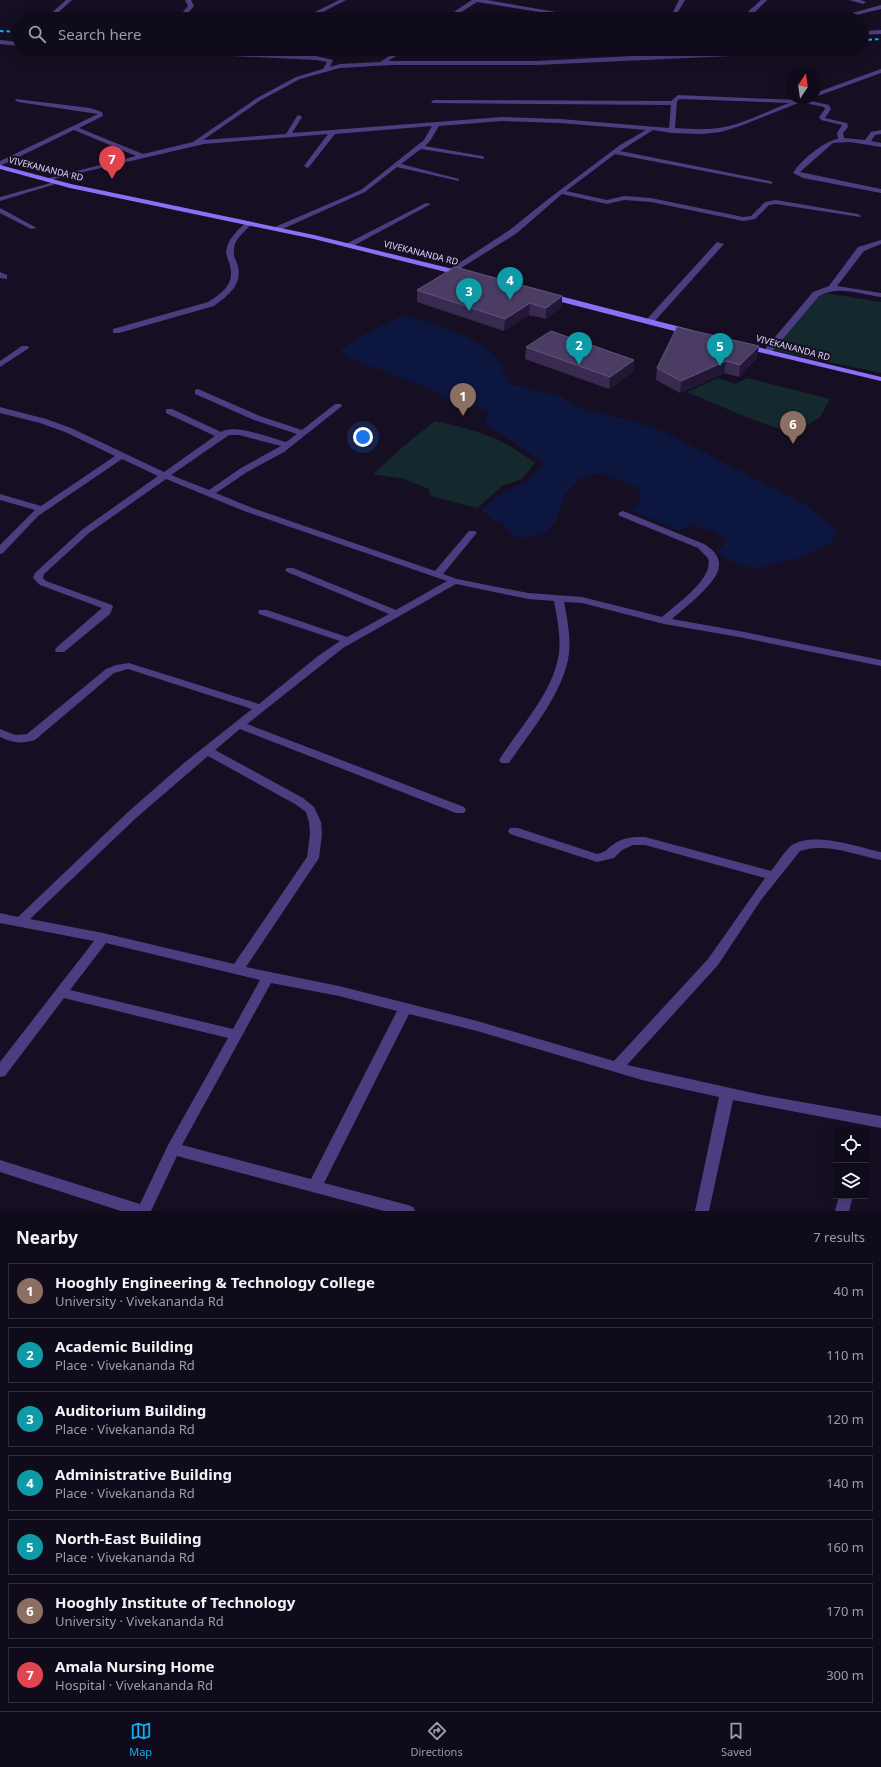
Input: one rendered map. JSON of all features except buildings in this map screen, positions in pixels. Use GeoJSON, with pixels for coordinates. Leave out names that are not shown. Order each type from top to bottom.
{"type":"FeatureCollection","features":[{"type":"Feature","properties":{"kind":"street"},"geometry":{"type":"LineString","coordinates":[[56,12],[69,0]]}},
{"type":"Feature","properties":{"kind":"street"},"geometry":{"type":"LineString","coordinates":[[186,12],[191,6],[191,3],[188,0]]}},
{"type":"Feature","properties":{"kind":"street"},"geometry":{"type":"LineString","coordinates":[[319,12],[343,0]]}},
{"type":"Feature","properties":{"kind":"street"},"geometry":{"type":"LineString","coordinates":[[457,12],[477,0],[551,12]]}},
{"type":"Feature","properties":{"kind":"street"},"geometry":{"type":"LineString","coordinates":[[675,12],[682,0]]}},
{"type":"Feature","properties":{"kind":"street"},"geometry":{"type":"LineString","coordinates":[[751,12],[764,0]]}},
{"type":"Feature","properties":{"kind":"street"},"geometry":{"type":"LineString","coordinates":[[852,0],[863,2]]}},
{"type":"Feature","properties":{"kind":"street"},"geometry":{"type":"LineString","coordinates":[[861,12],[881,7]]}},
{"type":"Feature","properties":{"kind":"street"},"geometry":{"type":"LineString","coordinates":[[869,33],[881,32]]}},
{"type":"Feature","properties":{"kind":"street"},"geometry":{"type":"LineString","coordinates":[[0,42],[12,43]]}},
{"type":"Feature","properties":{"kind":"street"},"geometry":{"type":"LineString","coordinates":[[274,56],[316,58],[331,61],[326,69]]}},
{"type":"Feature","properties":{"kind":"street"},"geometry":{"type":"LineString","coordinates":[[382,63],[394,56]]}},
{"type":"Feature","properties":{"kind":"street"},"geometry":{"type":"LineString","coordinates":[[192,145],[259,99],[298,78],[326,69],[358,64],[382,63],[536,64],[673,56]]}},
{"type":"Feature","properties":{"kind":"street"},"geometry":{"type":"LineString","coordinates":[[821,93],[881,71]]}},
{"type":"Feature","properties":{"kind":"street"},"geometry":{"type":"LineString","coordinates":[[672,131],[675,98],[686,96],[785,99]]}},
{"type":"Feature","properties":{"kind":"street"},"geometry":{"type":"LineString","coordinates":[[0,164],[101,115],[100,113],[90,110],[18,100]]}},
{"type":"Feature","properties":{"kind":"street"},"geometry":{"type":"LineString","coordinates":[[434,102],[674,103]]}},
{"type":"Feature","properties":{"kind":"street"},"geometry":{"type":"LineString","coordinates":[[47,180],[192,145],[288,135],[502,119],[533,119],[672,131],[702,132],[721,130],[790,104]]}},
{"type":"Feature","properties":{"kind":"street"},"geometry":{"type":"LineString","coordinates":[[818,104],[827,106],[828,109],[822,117],[823,119],[845,124],[846,127],[840,133],[841,140]]}},
{"type":"Feature","properties":{"kind":"street"},"geometry":{"type":"LineString","coordinates":[[288,135],[299,117]]}},
{"type":"Feature","properties":{"kind":"street"},"geometry":{"type":"LineString","coordinates":[[278,229],[363,191],[420,147],[427,140],[437,123]]}},
{"type":"Feature","properties":{"kind":"street"},"geometry":{"type":"LineString","coordinates":[[74,128],[142,156]]}},
{"type":"Feature","properties":{"kind":"street"},"geometry":{"type":"LineString","coordinates":[[453,271],[514,231],[561,192],[615,152],[651,129]]}},
{"type":"Feature","properties":{"kind":"street"},"geometry":{"type":"LineString","coordinates":[[307,166],[334,131]]}},
{"type":"Feature","properties":{"kind":"street"},"geometry":{"type":"LineString","coordinates":[[867,143],[874,133],[881,132]]}},
{"type":"Feature","properties":{"kind":"street"},"geometry":{"type":"LineString","coordinates":[[881,145],[841,140],[831,142],[799,168],[796,173],[803,176],[881,191]]}},
{"type":"Feature","properties":{"kind":"street"},"geometry":{"type":"LineString","coordinates":[[420,147],[482,158]]}},
{"type":"Feature","properties":{"kind":"street"},"geometry":{"type":"LineString","coordinates":[[615,152],[770,183]]}},
{"type":"Feature","properties":{"kind":"street"},"geometry":{"type":"LineString","coordinates":[[396,165],[457,180]]}},
{"type":"Feature","properties":{"kind":"street","name":"VIVEKANANDA RD"},"geometry":{"type":"LineString","coordinates":[[0,167],[56,183],[278,229],[468,275]]}},
{"type":"Feature","properties":{"kind":"street"},"geometry":{"type":"LineString","coordinates":[[0,199],[56,183]]}},
{"type":"Feature","properties":{"kind":"street"},"geometry":{"type":"LineString","coordinates":[[561,192],[607,202],[624,198],[651,200],[743,219],[753,218],[767,203],[776,202],[858,216]]}},
{"type":"Feature","properties":{"kind":"street"},"geometry":{"type":"LineString","coordinates":[[348,245],[428,204]]}},
{"type":"Feature","properties":{"kind":"street"},"geometry":{"type":"LineString","coordinates":[[0,210],[33,228]]}},
{"type":"Feature","properties":{"kind":"street"},"geometry":{"type":"LineString","coordinates":[[116,331],[211,304],[231,289],[237,273],[230,256],[231,245],[248,223]]}},
{"type":"Feature","properties":{"kind":"street"},"geometry":{"type":"LineString","coordinates":[[832,288],[861,249],[881,242]]}},
{"type":"Feature","properties":{"kind":"street"},"geometry":{"type":"LineString","coordinates":[[650,321],[720,244]]}},
{"type":"Feature","properties":{"kind":"street"},"geometry":{"type":"LineString","coordinates":[[768,351],[816,294],[822,289],[832,288],[881,295]]}},
{"type":"Feature","properties":{"kind":"street"},"geometry":{"type":"LineString","coordinates":[[543,294],[698,334]]}},
{"type":"Feature","properties":{"kind":"street","name":"VIVEKANANDA RD"},"geometry":{"type":"LineString","coordinates":[[740,345],[881,379]]}},
{"type":"Feature","properties":{"kind":"street"},"geometry":{"type":"LineString","coordinates":[[0,364],[25,348]]}},
{"type":"Feature","properties":{"kind":"street"},"geometry":{"type":"LineString","coordinates":[[198,392],[257,418],[303,433]]}},
{"type":"Feature","properties":{"kind":"street"},"geometry":{"type":"LineString","coordinates":[[209,494],[244,470],[288,445],[338,406]]}},
{"type":"Feature","properties":{"kind":"street"},"geometry":{"type":"LineString","coordinates":[[0,410],[43,421],[209,494],[455,581],[504,592],[559,599],[582,600],[664,621],[740,634],[881,662]]}},
{"type":"Feature","properties":{"kind":"street"},"geometry":{"type":"LineString","coordinates":[[169,411],[222,436]]}},
{"type":"Feature","properties":{"kind":"street"},"geometry":{"type":"LineString","coordinates":[[60,650],[106,612],[108,607],[43,583],[38,578],[40,573],[86,531],[163,475],[232,431],[288,445]]}},
{"type":"Feature","properties":{"kind":"street"},"geometry":{"type":"LineString","coordinates":[[1,549],[35,514],[122,455]]}},
{"type":"Feature","properties":{"kind":"street"},"geometry":{"type":"LineString","coordinates":[[0,497],[42,509]]}},
{"type":"Feature","properties":{"kind":"street"},"geometry":{"type":"LineString","coordinates":[[623,514],[701,546],[710,552],[714,560],[714,569],[708,580],[664,621]]}},
{"type":"Feature","properties":{"kind":"street"},"geometry":{"type":"LineString","coordinates":[[437,575],[472,533]]}},
{"type":"Feature","properties":{"kind":"street"},"geometry":{"type":"LineString","coordinates":[[290,570],[397,614]]}},
{"type":"Feature","properties":{"kind":"street"},"geometry":{"type":"LineString","coordinates":[[21,921],[132,815],[207,751],[322,658],[455,581]]}},
{"type":"Feature","properties":{"kind":"street"},"geometry":{"type":"LineString","coordinates":[[505,760],[535,716],[561,670],[564,653],[559,599]]}},
{"type":"Feature","properties":{"kind":"street"},"geometry":{"type":"LineString","coordinates":[[263,612],[349,641]]}},
{"type":"Feature","properties":{"kind":"street"},"geometry":{"type":"LineString","coordinates":[[0,732],[18,740],[23,740],[30,737],[110,672],[120,667],[129,666],[261,708]]}},
{"type":"Feature","properties":{"kind":"street"},"geometry":{"type":"LineString","coordinates":[[239,725],[460,810]]}},
{"type":"Feature","properties":{"kind":"street"},"geometry":{"type":"LineString","coordinates":[[207,751],[299,801],[311,810],[315,821],[315,846],[313,858],[237,970]]}},
{"type":"Feature","properties":{"kind":"street"},"geometry":{"type":"LineString","coordinates":[[514,831],[597,858],[610,855],[618,847],[631,841],[645,841],[772,876]]}},
{"type":"Feature","properties":{"kind":"street"},"geometry":{"type":"LineString","coordinates":[[616,1068],[713,962],[772,876],[796,848],[801,845],[817,844],[881,856]]}},
{"type":"Feature","properties":{"kind":"street"},"geometry":{"type":"LineString","coordinates":[[0,918],[103,938],[268,977],[339,991],[476,1026],[578,1055],[616,1068],[727,1094],[864,1125],[881,1122]]}},
{"type":"Feature","properties":{"kind":"street"},"geometry":{"type":"LineString","coordinates":[[0,1072],[62,994],[103,938]]}},
{"type":"Feature","properties":{"kind":"street"},"geometry":{"type":"LineString","coordinates":[[144,1211],[174,1149],[268,977]]}},
{"type":"Feature","properties":{"kind":"street"},"geometry":{"type":"LineString","coordinates":[[62,994],[237,1035]]}},
{"type":"Feature","properties":{"kind":"street"},"geometry":{"type":"LineString","coordinates":[[314,1187],[405,1009]]}},
{"type":"Feature","properties":{"kind":"street"},"geometry":{"type":"LineString","coordinates":[[702,1211],[727,1094]]}},
{"type":"Feature","properties":{"kind":"street"},"geometry":{"type":"LineString","coordinates":[[174,1149],[314,1187],[368,1206],[408,1211]]}},
{"type":"Feature","properties":{"kind":"street"},"geometry":{"type":"LineString","coordinates":[[0,1166],[141,1211]]}},
{"type":"Feature","properties":{"kind":"street"},"geometry":{"type":"LineString","coordinates":[[842,1211],[845,1199]]}},
{"type":"Feature","properties":{"kind":"green space"},"geometry":{"type":"Polygon","coordinates":[[[825,293],[881,302],[881,373],[771,350],[817,295],[825,293]]]}},
{"type":"Feature","properties":{"kind":"green space"},"geometry":{"type":"Polygon","coordinates":[[[718,378],[735,384],[747,378],[830,399],[820,417],[794,434],[746,417],[687,392],[718,378]]]}},
{"type":"Feature","properties":{"kind":"green space"},"geometry":{"type":"Polygon","coordinates":[[[435,421],[476,431],[488,436],[511,447],[535,463],[522,479],[502,486],[477,508],[431,496],[429,489],[404,479],[373,474],[435,421]]]}},
{"type":"Feature","properties":{"kind":"water"},"geometry":{"type":"Polygon","coordinates":[[[403,315],[451,330],[485,347],[495,357],[509,384],[561,396],[583,410],[625,419],[661,430],[808,506],[837,531],[830,544],[798,558],[756,569],[732,562],[717,553],[726,540],[714,532],[690,524],[680,531],[630,510],[641,501],[638,487],[599,473],[580,479],[565,495],[555,522],[548,531],[538,535],[518,538],[510,534],[505,525],[492,519],[481,510],[504,492],[528,481],[544,463],[484,423],[490,413],[475,406],[454,405],[433,390],[360,362],[340,351],[357,338],[403,315]]]}},
{"type":"Feature","properties":{"kind":"railway"},"geometry":{"type":"LineString","coordinates":[[0,31],[12,32]]}},
{"type":"Feature","properties":{"kind":"railway"},"geometry":{"type":"LineString","coordinates":[[869,40],[881,39]]}},
{"type":"Feature","properties":{"kind":"place","name":"Amala Nursing Home"},"geometry":{"type":"Point","coordinates":[112,179]}},
{"type":"Feature","properties":{"kind":"place","name":"Administrative Building"},"geometry":{"type":"Point","coordinates":[510,300]}},
{"type":"Feature","properties":{"kind":"place","name":"Auditorium Building"},"geometry":{"type":"Point","coordinates":[469,311]}},
{"type":"Feature","properties":{"kind":"place","name":"Academic Building"},"geometry":{"type":"Point","coordinates":[579,365]}},
{"type":"Feature","properties":{"kind":"place","name":"North-East Building"},"geometry":{"type":"Point","coordinates":[720,366]}},
{"type":"Feature","properties":{"kind":"place","name":"Hooghly Engineering & Technology College"},"geometry":{"type":"Point","coordinates":[463,416]}},
{"type":"Feature","properties":{"kind":"place","name":"Hooghly Institute of Technology"},"geometry":{"type":"Point","coordinates":[793,444]}}]}
